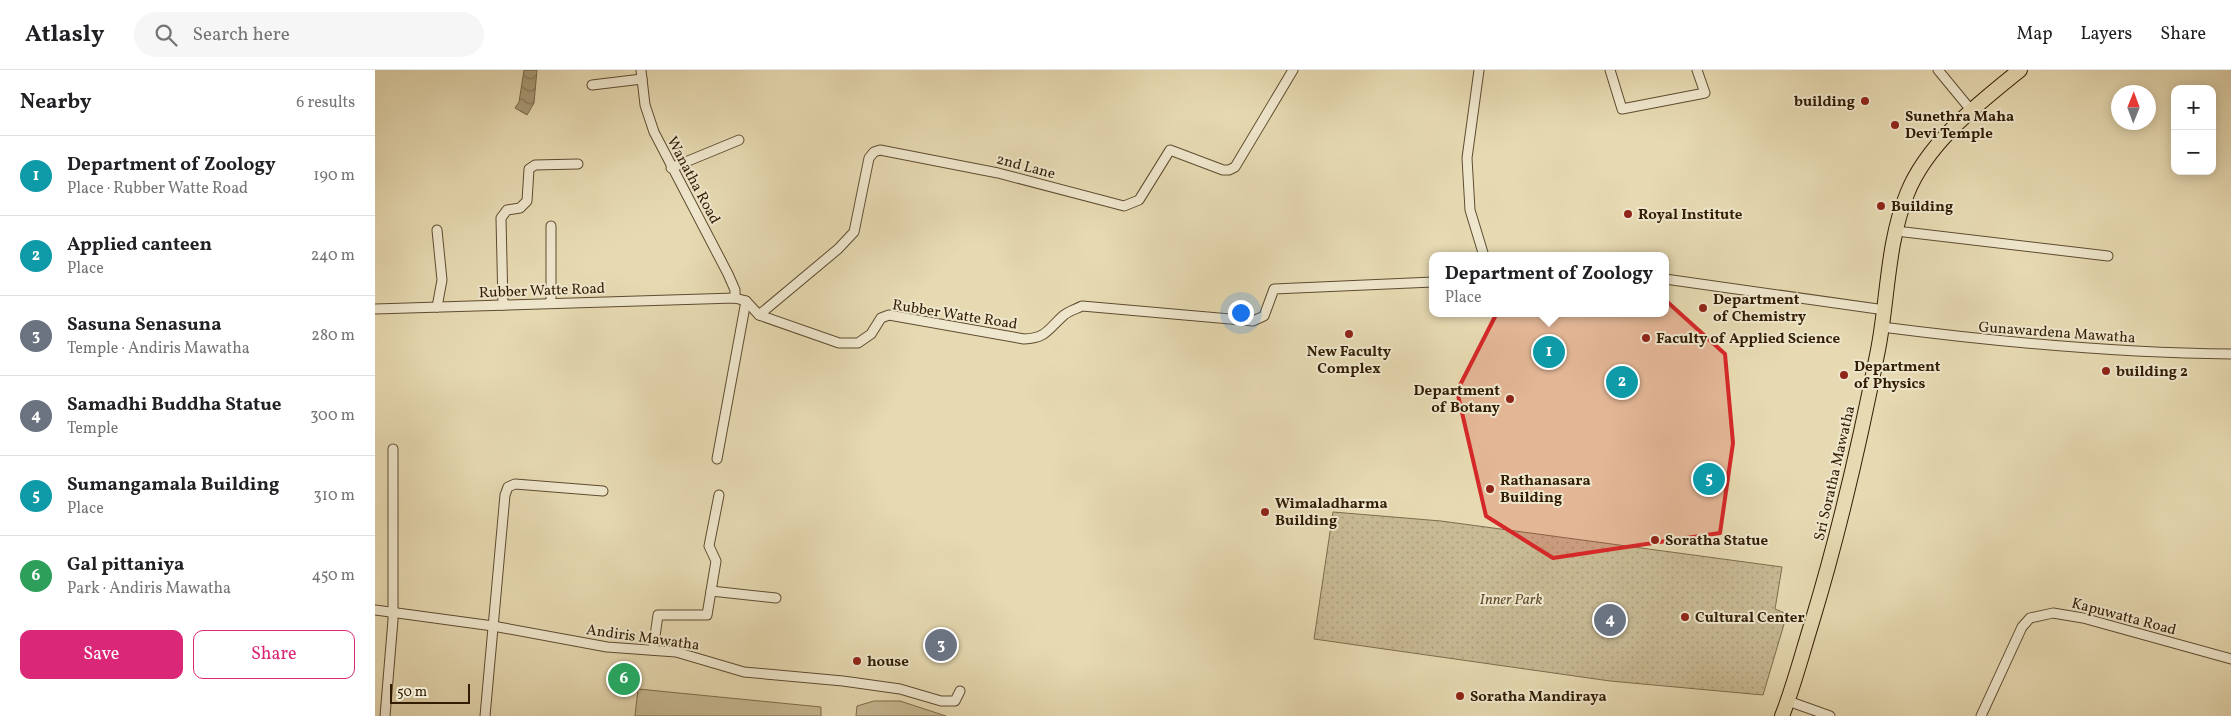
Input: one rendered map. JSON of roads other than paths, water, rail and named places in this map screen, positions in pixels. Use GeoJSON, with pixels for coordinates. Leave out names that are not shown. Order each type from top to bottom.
{"type":"FeatureCollection","features":[{"type":"Feature","properties":{"kind":"main road","name":"Sri Soratha Mawatha"},"geometry":{"type":"LineString","coordinates":[[1782,716],[1830,561],[1862,431],[1882,328],[1896,232],[1907,194],[1923,163],[1971,110],[2020,70]]}},
{"type":"Feature","properties":{"kind":"street","name":"2nd Lane"},"geometry":{"type":"LineString","coordinates":[[759,315],[838,249],[854,232],[869,158],[874,152],[880,150],[998,172],[1124,206],[1139,200],[1169,150],[1223,170],[1235,167],[1293,70]]}},
{"type":"Feature","properties":{"kind":"street"},"geometry":{"type":"LineString","coordinates":[[1479,70],[1467,158],[1470,210],[1483,252]]}},
{"type":"Feature","properties":{"kind":"street"},"geometry":{"type":"LineString","coordinates":[[1611,70],[1622,109],[1705,93],[1697,70]]}},
{"type":"Feature","properties":{"kind":"street"},"geometry":{"type":"LineString","coordinates":[[1938,70],[1971,110]]}},
{"type":"Feature","properties":{"kind":"street"},"geometry":{"type":"LineString","coordinates":[[592,85],[644,72]]}},
{"type":"Feature","properties":{"kind":"street","name":"Wanatha Road"},"geometry":{"type":"LineString","coordinates":[[644,72],[645,105],[654,132],[671,168],[728,274],[735,290],[735,298]]}},
{"type":"Feature","properties":{"kind":"street"},"geometry":{"type":"LineString","coordinates":[[671,168],[739,140]]}},
{"type":"Feature","properties":{"kind":"street"},"geometry":{"type":"LineString","coordinates":[[503,305],[501,218],[507,210],[520,208],[527,201],[529,169],[535,165],[579,164]]}},
{"type":"Feature","properties":{"kind":"street"},"geometry":{"type":"LineString","coordinates":[[551,226],[551,303]]}},
{"type":"Feature","properties":{"kind":"street"},"geometry":{"type":"LineString","coordinates":[[437,230],[443,280],[437,307]]}},
{"type":"Feature","properties":{"kind":"street"},"geometry":{"type":"LineString","coordinates":[[1896,232],[2108,256]]}},
{"type":"Feature","properties":{"kind":"street"},"geometry":{"type":"LineString","coordinates":[[1669,280],[1885,310]]}},
{"type":"Feature","properties":{"kind":"street","name":"Rubber Watte Road"},"geometry":{"type":"LineString","coordinates":[[375,309],[735,298],[746,301],[759,315],[839,343],[858,343],[871,334],[881,318],[889,315],[1024,339],[1038,338],[1053,329],[1065,314],[1082,306],[1253,321],[1264,316],[1274,289],[1429,282]]}},
{"type":"Feature","properties":{"kind":"street"},"geometry":{"type":"LineString","coordinates":[[717,459],[746,301]]}},
{"type":"Feature","properties":{"kind":"street","name":"Gunawardena Mawatha"},"geometry":{"type":"LineString","coordinates":[[1882,328],[2016,344],[2167,354],[2231,354]]}},
{"type":"Feature","properties":{"kind":"street"},"geometry":{"type":"LineString","coordinates":[[385,716],[392,612],[393,449]]}},
{"type":"Feature","properties":{"kind":"street"},"geometry":{"type":"LineString","coordinates":[[485,716],[505,495],[508,487],[515,484],[603,491]]}},
{"type":"Feature","properties":{"kind":"street"},"geometry":{"type":"LineString","coordinates":[[653,650],[658,615],[707,615],[716,561],[709,546],[719,495]]}},
{"type":"Feature","properties":{"kind":"street"},"geometry":{"type":"LineString","coordinates":[[711,591],[776,598]]}},
{"type":"Feature","properties":{"kind":"street","name":"Andiris Mawatha"},"geometry":{"type":"LineString","coordinates":[[375,610],[493,626],[607,647],[653,650],[699,658],[744,672],[818,678],[900,689],[941,701],[955,701],[960,691]]}},
{"type":"Feature","properties":{"kind":"street","name":"Kapuwatta Road"},"geometry":{"type":"LineString","coordinates":[[1981,716],[2022,626],[2030,618],[2053,612],[2083,618],[2231,659]]}},
{"type":"Feature","properties":{"kind":"street"},"geometry":{"type":"LineString","coordinates":[[1788,701],[1830,716]]}},
{"type":"Feature","properties":{"kind":"water"},"geometry":{"type":"Polygon","coordinates":[[[524,70],[537,70],[534,103],[527,115],[515,108],[519,102],[524,70]]]}},
{"type":"Feature","properties":{"kind":"place","name":"building"},"geometry":{"type":"Point","coordinates":[1865,101]}},
{"type":"Feature","properties":{"kind":"place","name":"Sunethra Maha Devi Temple"},"geometry":{"type":"Point","coordinates":[1895,125]}},
{"type":"Feature","properties":{"kind":"place","name":"Building"},"geometry":{"type":"Point","coordinates":[1881,206]}},
{"type":"Feature","properties":{"kind":"place","name":"Royal Institute"},"geometry":{"type":"Point","coordinates":[1628,214]}},
{"type":"Feature","properties":{"kind":"place","name":"Department of Chemistry"},"geometry":{"type":"Point","coordinates":[1703,308]}},
{"type":"Feature","properties":{"kind":"place","name":"New Faculty Complex"},"geometry":{"type":"Point","coordinates":[1349,334]}},
{"type":"Feature","properties":{"kind":"place","name":"Faculty of Applied Science"},"geometry":{"type":"Point","coordinates":[1646,338]}},
{"type":"Feature","properties":{"kind":"place","name":"Department of Zoology"},"geometry":{"type":"Point","coordinates":[1549,352]}},
{"type":"Feature","properties":{"kind":"place","name":"building 2"},"geometry":{"type":"Point","coordinates":[2106,371]}},
{"type":"Feature","properties":{"kind":"place","name":"Department of Physics"},"geometry":{"type":"Point","coordinates":[1844,375]}},
{"type":"Feature","properties":{"kind":"place","name":"Applied canteen"},"geometry":{"type":"Point","coordinates":[1622,382]}},
{"type":"Feature","properties":{"kind":"place","name":"Department of Botany"},"geometry":{"type":"Point","coordinates":[1510,399]}},
{"type":"Feature","properties":{"kind":"place","name":"Sumangamala Building"},"geometry":{"type":"Point","coordinates":[1709,479]}},
{"type":"Feature","properties":{"kind":"place","name":"Rathanasara Building"},"geometry":{"type":"Point","coordinates":[1490,489]}},
{"type":"Feature","properties":{"kind":"place","name":"Wimaladharma Building"},"geometry":{"type":"Point","coordinates":[1265,512]}},
{"type":"Feature","properties":{"kind":"place","name":"Soratha Statue"},"geometry":{"type":"Point","coordinates":[1655,540]}},
{"type":"Feature","properties":{"kind":"place","name":"Cultural Center"},"geometry":{"type":"Point","coordinates":[1685,617]}},
{"type":"Feature","properties":{"kind":"place","name":"Samadhi Buddha Statue"},"geometry":{"type":"Point","coordinates":[1610,620]}},
{"type":"Feature","properties":{"kind":"place","name":"Sasuna Senasuna"},"geometry":{"type":"Point","coordinates":[941,645]}},
{"type":"Feature","properties":{"kind":"place","name":"house"},"geometry":{"type":"Point","coordinates":[857,661]}},
{"type":"Feature","properties":{"kind":"place","name":"Gal pittaniya"},"geometry":{"type":"Point","coordinates":[624,679]}},
{"type":"Feature","properties":{"kind":"place","name":"Soratha Mandiraya"},"geometry":{"type":"Point","coordinates":[1460,696]}},
{"type":"Feature","properties":{"kind":"park label","name":"Inner Park"},"geometry":{"type":"Point","coordinates":[1511,599]}}]}
